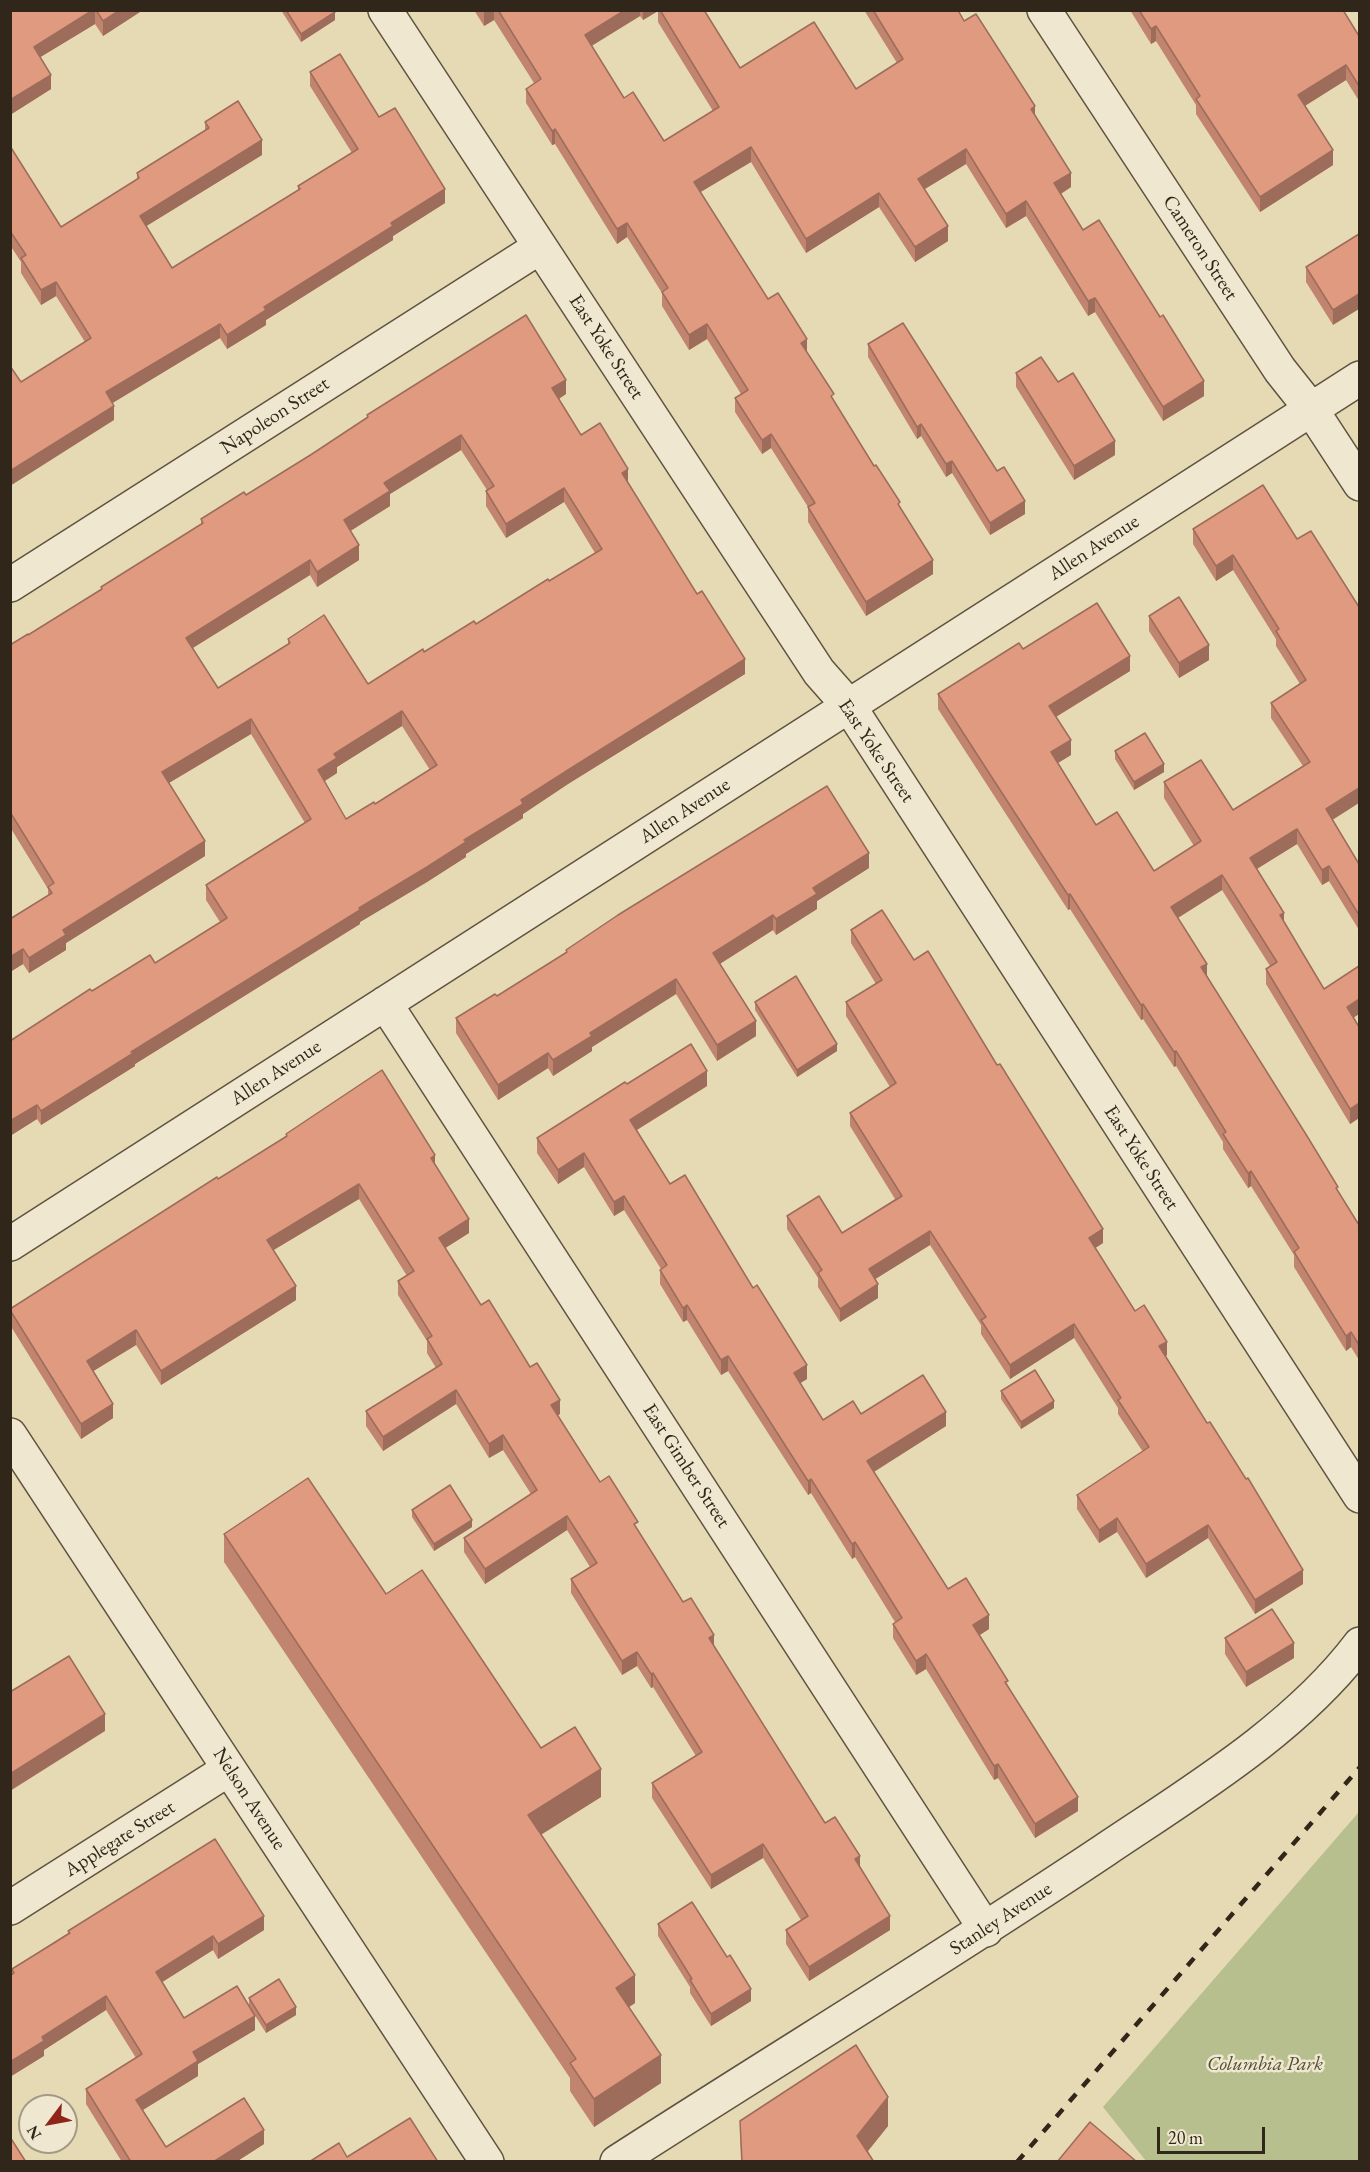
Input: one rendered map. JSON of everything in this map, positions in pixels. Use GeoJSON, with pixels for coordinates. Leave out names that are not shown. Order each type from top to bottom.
{"type":"FeatureCollection","features":[{"type":"Feature","properties":{"kind":"street","name":"East Yoke Street"},"geometry":{"type":"LineString","coordinates":[[385,10],[819,672],[849,706],[1359,1496]]}},
{"type":"Feature","properties":{"kind":"street","name":"Cameron Street"},"geometry":{"type":"LineString","coordinates":[[1044,10],[1280,370],[1311,409],[1359,484]]}},
{"type":"Feature","properties":{"kind":"street","name":"Napoleon Street"},"geometry":{"type":"LineString","coordinates":[[10,585],[540,247]]}},
{"type":"Feature","properties":{"kind":"street","name":"Allen Avenue"},"geometry":{"type":"LineString","coordinates":[[10,1244],[1359,378]]}},
{"type":"Feature","properties":{"kind":"street","name":"East Gimber Street"},"geometry":{"type":"LineString","coordinates":[[385,1003],[986,1929]]}},
{"type":"Feature","properties":{"kind":"street","name":"Nelson Avenue"},"geometry":{"type":"LineString","coordinates":[[10,1435],[487,2162]]}},
{"type":"Feature","properties":{"kind":"street","name":"Stanley Avenue"},"geometry":{"type":"LineString","coordinates":[[617,2162],[986,1929],[1173,1804],[1274,1732],[1311,1700],[1345,1664],[1359,1644]]}},
{"type":"Feature","properties":{"kind":"street","name":"Applegate Street"},"geometry":{"type":"LineString","coordinates":[[10,1908],[230,1769]]}},
{"type":"Feature","properties":{"kind":"green space","name":"Columbia Park"},"geometry":{"type":"Polygon","coordinates":[[[1359,1812],[1359,2161],[1146,2161],[1103,2107],[1359,1812]]]}},
{"type":"Feature","properties":{"kind":"building"},"geometry":{"type":"Polygon","coordinates":[[[10,10],[93,10],[34,47],[51,75],[10,100],[10,10]]]}},
{"type":"Feature","properties":{"kind":"building"},"geometry":{"type":"Polygon","coordinates":[[[96,10],[120,10],[103,21],[96,10]]]}},
{"type":"Feature","properties":{"kind":"building"},"geometry":{"type":"Polygon","coordinates":[[[286,10],[334,10],[335,12],[301,34],[286,10]]]}},
{"type":"Feature","properties":{"kind":"building"},"geometry":{"type":"Polygon","coordinates":[[[498,10],[625,10],[585,35],[624,98],[633,92],[664,141],[719,107],[660,10],[704,10],[740,68],[814,22],[856,89],[903,59],[873,10],[958,10],[964,21],[976,14],[1035,106],[1031,109],[1071,173],[1054,183],[1083,230],[1099,220],[1160,317],[1163,315],[1204,381],[1163,407],[1095,298],[1088,301],[1026,201],[1006,214],[966,149],[918,179],[948,226],[915,247],[879,193],[806,239],[751,147],[694,182],[768,299],[778,293],[807,339],[801,343],[834,394],[831,396],[874,466],[876,465],[900,502],[898,504],[933,560],[866,602],[808,507],[815,503],[771,434],[762,440],[735,398],[748,390],[707,324],[689,335],[662,292],[668,288],[627,223],[617,229],[555,129],[552,131],[526,89],[541,79],[498,10]]]}},
{"type":"Feature","properties":{"kind":"building"},"geometry":{"type":"Polygon","coordinates":[[[1139,10],[1343,10],[1359,36],[1359,86],[1346,65],[1298,95],[1333,150],[1260,197],[1196,99],[1200,96],[1156,26],[1151,29],[1139,10]]]}},
{"type":"Feature","properties":{"kind":"building"},"geometry":{"type":"Polygon","coordinates":[[[340,54],[379,117],[395,108],[445,189],[391,223],[393,226],[264,307],[266,310],[227,335],[220,324],[106,392],[114,406],[10,471],[10,366],[21,382],[91,338],[56,282],[41,290],[21,258],[26,255],[10,231],[10,146],[61,227],[139,178],[137,173],[209,128],[205,122],[238,101],[262,140],[140,216],[172,268],[300,189],[298,186],[358,149],[310,72],[340,54]]]}},
{"type":"Feature","properties":{"kind":"building"},"geometry":{"type":"Polygon","coordinates":[[[1359,234],[1359,294],[1333,310],[1306,267],[1359,234]]]}},
{"type":"Feature","properties":{"kind":"building"},"geometry":{"type":"Polygon","coordinates":[[[526,315],[566,380],[552,388],[581,435],[600,423],[628,469],[622,473],[697,594],[702,591],[745,659],[521,800],[523,804],[359,908],[360,910],[131,1052],[135,1052],[41,1111],[37,1105],[10,1121],[10,1041],[90,989],[92,991],[150,955],[155,963],[227,918],[206,885],[311,819],[251,719],[162,772],[205,841],[63,930],[66,935],[29,958],[23,949],[10,957],[10,919],[52,893],[48,887],[54,883],[10,812],[10,645],[102,589],[101,587],[203,523],[201,519],[244,492],[246,495],[312,454],[368,417],[367,415],[526,315]],[[461,435],[384,483],[390,491],[344,520],[359,545],[317,572],[310,560],[186,638],[218,688],[290,643],[288,639],[324,615],[368,684],[423,649],[424,652],[474,621],[476,624],[548,579],[549,581],[602,549],[564,488],[506,524],[486,491],[494,486],[461,435]],[[402,711],[334,754],[337,758],[318,770],[346,819],[374,802],[375,804],[437,765],[402,711]]]}},
{"type":"Feature","properties":{"kind":"building"},"geometry":{"type":"Polygon","coordinates":[[[903,323],[997,471],[1004,467],[1025,501],[990,523],[952,461],[946,464],[921,424],[917,427],[868,344],[903,323]]]}},
{"type":"Feature","properties":{"kind":"building"},"geometry":{"type":"Polygon","coordinates":[[[1041,357],[1058,382],[1073,373],[1115,441],[1074,466],[1016,373],[1041,357]]]}},
{"type":"Feature","properties":{"kind":"building"},"geometry":{"type":"Polygon","coordinates":[[[1263,485],[1297,539],[1311,531],[1359,607],[1359,788],[1326,809],[1359,864],[1359,915],[1329,866],[1322,870],[1297,829],[1250,858],[1284,913],[1280,915],[1324,989],[1359,966],[1359,999],[1347,1007],[1359,1027],[1359,1103],[1350,1109],[1266,969],[1277,962],[1222,875],[1171,907],[1207,964],[1201,967],[1307,1136],[1359,1225],[1359,1345],[1351,1332],[1346,1336],[1294,1252],[1299,1248],[1251,1171],[1248,1173],[1223,1134],[1226,1132],[1176,1051],[1174,1052],[1143,1004],[1141,1005],[938,694],[1019,643],[1023,649],[1097,603],[1130,656],[1049,706],[1071,740],[1051,752],[1096,825],[1117,812],[1154,871],[1201,841],[1164,782],[1201,760],[1233,810],[1310,762],[1271,703],[1306,680],[1276,631],[1279,629],[1233,555],[1216,566],[1193,529],[1263,485]]]}},
{"type":"Feature","properties":{"kind":"building"},"geometry":{"type":"Polygon","coordinates":[[[1179,597],[1209,645],[1179,663],[1149,616],[1179,597]]]}},
{"type":"Feature","properties":{"kind":"building"},"geometry":{"type":"Polygon","coordinates":[[[1145,733],[1164,764],[1134,782],[1115,751],[1145,733]]]}},
{"type":"Feature","properties":{"kind":"building"},"geometry":{"type":"Polygon","coordinates":[[[827,786],[869,853],[813,888],[817,894],[776,919],[773,915],[713,953],[756,1021],[717,1045],[676,979],[590,1033],[592,1036],[553,1060],[548,1053],[498,1085],[456,1018],[495,994],[497,996],[567,952],[566,950],[618,915],[827,786]]]}},
{"type":"Feature","properties":{"kind":"building"},"geometry":{"type":"Polygon","coordinates":[[[882,910],[914,960],[928,951],[997,1065],[1000,1064],[1103,1229],[1089,1238],[1135,1311],[1144,1305],[1167,1342],[1159,1346],[1207,1423],[1210,1422],[1246,1479],[1248,1478],[1303,1570],[1255,1600],[1208,1525],[1146,1564],[1117,1518],[1099,1530],[1077,1495],[1149,1447],[1118,1400],[1121,1398],[1074,1324],[1010,1365],[981,1320],[986,1317],[930,1231],[869,1269],[878,1284],[840,1309],[818,1273],[822,1270],[787,1216],[819,1196],[842,1233],[902,1196],[850,1113],[896,1083],[846,1002],[882,980],[851,930],[882,910]]]}},
{"type":"Feature","properties":{"kind":"building"},"geometry":{"type":"Polygon","coordinates":[[[796,976],[837,1044],[797,1070],[755,1002],[796,976]]]}},
{"type":"Feature","properties":{"kind":"building"},"geometry":{"type":"Polygon","coordinates":[[[691,1044],[707,1071],[630,1120],[670,1184],[685,1175],[753,1288],[757,1285],[807,1365],[794,1373],[823,1420],[853,1401],[861,1414],[923,1375],[946,1412],[867,1461],[948,1589],[966,1578],[989,1615],[973,1625],[1008,1681],[1005,1682],[1078,1797],[1035,1824],[998,1764],[994,1766],[926,1654],[916,1661],[893,1624],[902,1618],[855,1542],[852,1544],[811,1479],[808,1481],[728,1356],[721,1360],[687,1305],[683,1308],[660,1270],[667,1265],[624,1196],[614,1202],[584,1153],[558,1170],[537,1138],[625,1082],[627,1084],[691,1044]]]}},
{"type":"Feature","properties":{"kind":"building"},"geometry":{"type":"Polygon","coordinates":[[[382,1070],[435,1155],[431,1158],[469,1219],[439,1238],[481,1305],[489,1300],[530,1367],[537,1363],[560,1400],[551,1405],[600,1482],[609,1476],[638,1522],[634,1524],[683,1602],[691,1598],[714,1635],[709,1638],[825,1823],[835,1817],[860,1856],[855,1859],[890,1916],[809,1967],[786,1930],[808,1916],[763,1844],[711,1875],[652,1783],[702,1752],[653,1673],[651,1674],[637,1652],[622,1661],[571,1579],[597,1563],[567,1516],[485,1569],[464,1538],[537,1490],[503,1435],[489,1444],[456,1390],[383,1437],[366,1411],[442,1364],[427,1339],[432,1336],[398,1281],[414,1271],[359,1184],[267,1240],[296,1286],[161,1371],[136,1330],[87,1361],[113,1404],[81,1424],[10,1310],[217,1177],[218,1179],[287,1136],[286,1134],[382,1070]]]}},
{"type":"Feature","properties":{"kind":"building"},"geometry":{"type":"Polygon","coordinates":[[[1035,1370],[1054,1401],[1021,1422],[1001,1391],[1035,1370]]]}},
{"type":"Feature","properties":{"kind":"building"},"geometry":{"type":"Polygon","coordinates":[[[308,1478],[386,1594],[422,1570],[541,1748],[575,1727],[601,1769],[528,1815],[635,1975],[616,1988],[661,2055],[594,2099],[570,2063],[576,2059],[224,1534],[308,1478]]]}},
{"type":"Feature","properties":{"kind":"building"},"geometry":{"type":"Polygon","coordinates":[[[450,1485],[472,1520],[434,1544],[412,1510],[450,1485]]]}},
{"type":"Feature","properties":{"kind":"building"},"geometry":{"type":"Polygon","coordinates":[[[1272,1609],[1294,1643],[1246,1672],[1225,1638],[1272,1609]]]}},
{"type":"Feature","properties":{"kind":"building"},"geometry":{"type":"Polygon","coordinates":[[[69,1656],[105,1714],[10,1774],[10,1692],[69,1656]]]}},
{"type":"Feature","properties":{"kind":"building"},"geometry":{"type":"Polygon","coordinates":[[[215,1839],[264,1916],[218,1944],[213,1936],[156,1972],[184,2018],[237,1986],[255,2016],[193,2052],[198,2061],[136,2100],[166,2147],[244,2098],[264,2130],[213,2162],[131,2162],[86,2089],[142,2054],[106,1996],[42,2037],[44,2041],[10,2062],[10,1976],[14,1973],[12,1969],[70,1933],[68,1931],[215,1839]]]}},
{"type":"Feature","properties":{"kind":"building"},"geometry":{"type":"Polygon","coordinates":[[[692,1902],[727,1957],[730,1955],[751,1989],[711,2014],[658,1924],[692,1902]]]}},
{"type":"Feature","properties":{"kind":"building"},"geometry":{"type":"Polygon","coordinates":[[[279,1979],[296,2007],[266,2025],[249,1998],[279,1979]]]}},
{"type":"Feature","properties":{"kind":"building"},"geometry":{"type":"Polygon","coordinates":[[[856,2045],[888,2097],[857,2136],[874,2162],[742,2162],[740,2121],[856,2045]]]}},
{"type":"Feature","properties":{"kind":"building"},"geometry":{"type":"Polygon","coordinates":[[[410,2118],[438,2162],[309,2162],[339,2143],[347,2157],[410,2118]]]}},
{"type":"Feature","properties":{"kind":"building"},"geometry":{"type":"Polygon","coordinates":[[[1090,2122],[1137,2162],[1057,2162],[1090,2122]]]}},
{"type":"Feature","properties":{"kind":"building"},"geometry":{"type":"Polygon","coordinates":[[[10,2137],[18,2150],[18,2154],[21,2154],[26,2162],[10,2162],[10,2137]]]}},
{"type":"Feature","properties":{"kind":"railway"},"geometry":{"type":"LineString","coordinates":[[1017,2162],[1360,1767]]}}]}
